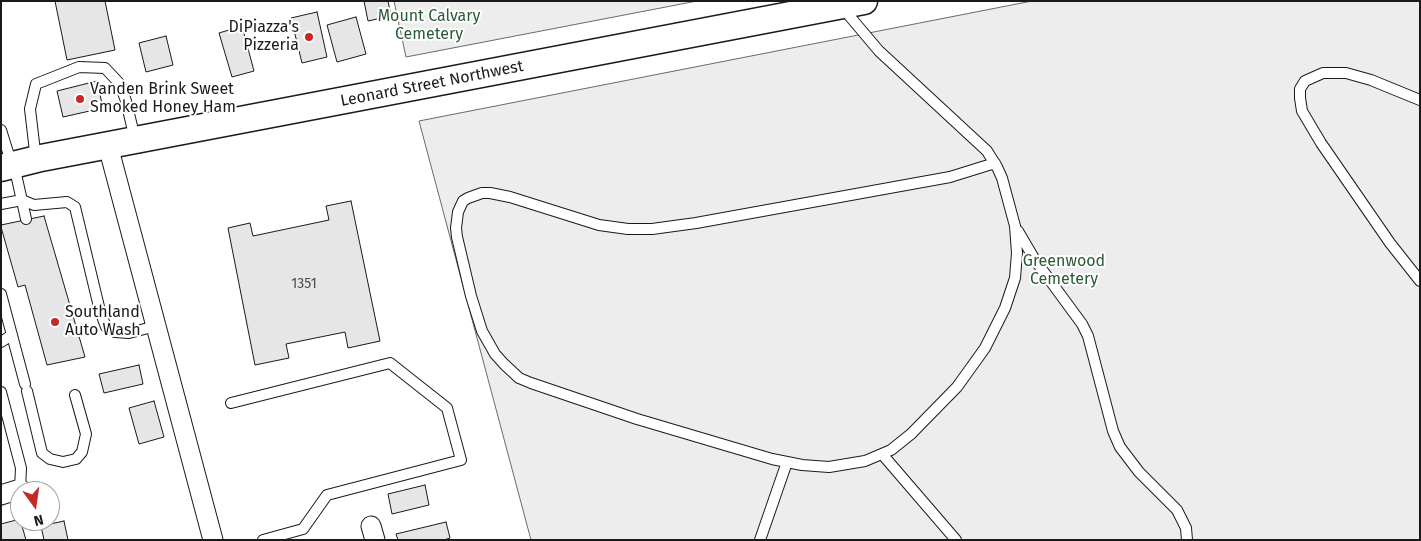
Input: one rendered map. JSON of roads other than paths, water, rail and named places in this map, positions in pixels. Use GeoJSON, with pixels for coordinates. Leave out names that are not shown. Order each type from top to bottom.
{"type":"FeatureCollection","features":[{"type":"Feature","properties":{"kind":"main road","name":"Leonard Street Northwest"},"geometry":{"type":"LineString","coordinates":[[16,165],[136,140],[852,4]]}},
{"type":"Feature","properties":{"kind":"street"},"geometry":{"type":"LineString","coordinates":[[108,146],[213,540]]}},
{"type":"Feature","properties":{"kind":"lane"},"geometry":{"type":"LineString","coordinates":[[852,4],[879,51],[987,151],[995,163],[1002,178],[1015,226],[1018,252],[1016,278],[1005,308],[985,348],[957,387],[911,434],[900,444],[882,454],[853,464],[829,467],[787,462],[690,436],[550,391],[519,378],[495,354],[482,331],[471,296],[456,228],[458,212],[463,201],[475,195],[490,193],[510,197],[599,225],[628,229],[652,229],[696,223],[950,178],[995,163]]}},
{"type":"Feature","properties":{"kind":"lane"},"geometry":{"type":"LineString","coordinates":[[16,165],[36,84],[79,67],[105,68],[120,84],[136,140]]}},
{"type":"Feature","properties":{"kind":"lane"},"geometry":{"type":"LineString","coordinates":[[1420,100],[1371,80],[1346,73],[1323,73],[1305,81],[1300,89],[1302,111],[1321,143],[1390,243],[1420,281]]}},
{"type":"Feature","properties":{"kind":"lane"},"geometry":{"type":"LineString","coordinates":[[1,130],[16,165],[26,219]]}},
{"type":"Feature","properties":{"kind":"lane"},"geometry":{"type":"LineString","coordinates":[[1,204],[22,200],[34,205],[67,202],[75,206],[100,311],[106,327],[115,332],[129,333],[156,326]]}},
{"type":"Feature","properties":{"kind":"lane"},"geometry":{"type":"LineString","coordinates":[[1015,226],[1035,260],[1077,316],[1088,336],[1120,447],[1139,472],[1177,510],[1186,528],[1187,540]]}},
{"type":"Feature","properties":{"kind":"lane"},"geometry":{"type":"LineString","coordinates":[[1,294],[42,453],[50,459],[63,462],[76,459],[82,452],[86,434],[75,394]]}},
{"type":"Feature","properties":{"kind":"lane"},"geometry":{"type":"LineString","coordinates":[[1,342],[12,335]]}},
{"type":"Feature","properties":{"kind":"lane"},"geometry":{"type":"LineString","coordinates":[[231,403],[390,363],[447,408],[461,460],[328,495],[303,529],[264,540]]}},
{"type":"Feature","properties":{"kind":"lane"},"geometry":{"type":"LineString","coordinates":[[1,392],[21,468],[20,481]]}},
{"type":"Feature","properties":{"kind":"lane"},"geometry":{"type":"LineString","coordinates":[[882,454],[956,540]]}},
{"type":"Feature","properties":{"kind":"lane"},"geometry":{"type":"LineString","coordinates":[[760,540],[787,462]]}},
{"type":"Feature","properties":{"kind":"place","name":"DiPiazza's Pizzeria"},"geometry":{"type":"Point","coordinates":[309,37]}},
{"type":"Feature","properties":{"kind":"place","name":"Vanden Brink Sweet Smoked Honey Ham"},"geometry":{"type":"Point","coordinates":[80,99]}},
{"type":"Feature","properties":{"kind":"place","name":"Southland Auto Wash"},"geometry":{"type":"Point","coordinates":[55,322]}},
{"type":"Feature","properties":{"kind":"park label","name":"Mount Calvary Cemetery"},"geometry":{"type":"Point","coordinates":[429,26]}},
{"type":"Feature","properties":{"kind":"park label","name":"Greenwood Cemetery"},"geometry":{"type":"Point","coordinates":[1064,271]}}]}
